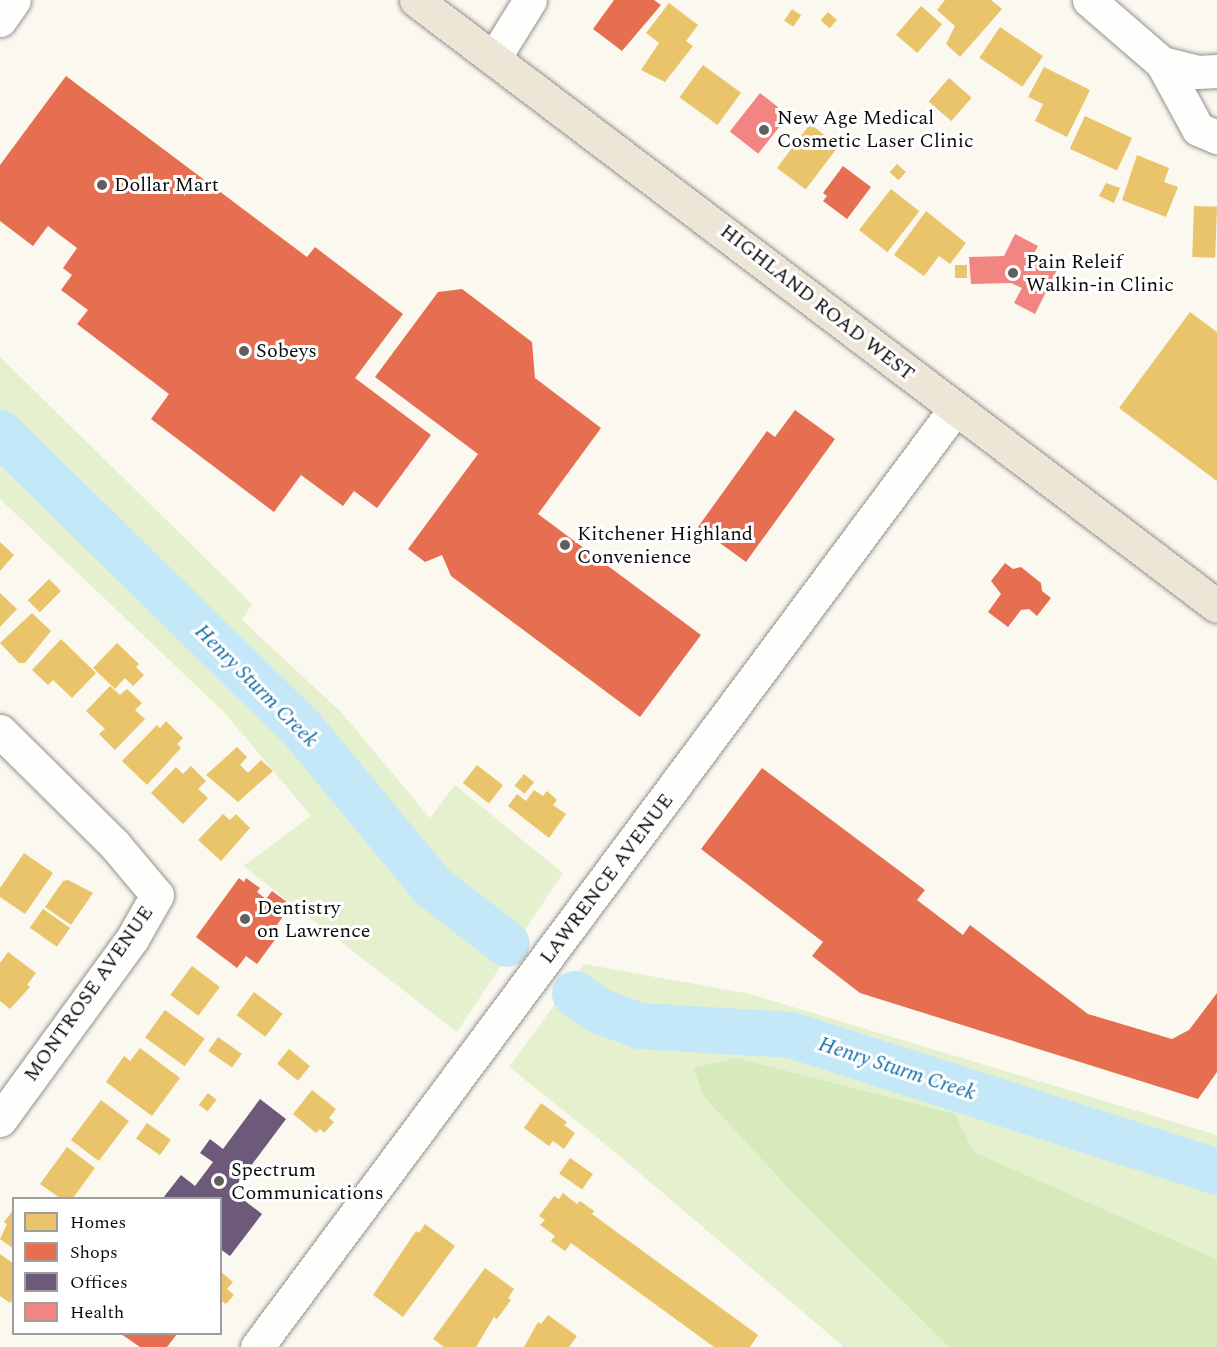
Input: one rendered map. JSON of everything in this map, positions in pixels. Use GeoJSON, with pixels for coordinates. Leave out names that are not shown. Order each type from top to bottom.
{"type":"FeatureCollection","features":[{"type":"Feature","properties":{"kind":"main road","name":"HIGHLAND ROAD WEST"},"geometry":{"type":"LineString","coordinates":[[416,0],[1217,606]]}},
{"type":"Feature","properties":{"kind":"street"},"geometry":{"type":"LineString","coordinates":[[0,20],[14,0]]}},
{"type":"Feature","properties":{"kind":"street"},"geometry":{"type":"LineString","coordinates":[[494,58],[530,0]]}},
{"type":"Feature","properties":{"kind":"street"},"geometry":{"type":"LineString","coordinates":[[1089,0],[1162,63],[1198,129],[1217,137]]}},
{"type":"Feature","properties":{"kind":"street"},"geometry":{"type":"LineString","coordinates":[[1162,63],[1207,71]]}},
{"type":"Feature","properties":{"kind":"street","name":"LAWRENCE AVENUE"},"geometry":{"type":"LineString","coordinates":[[257,1347],[955,409]]}},
{"type":"Feature","properties":{"kind":"street","name":"MONTROSE AVENUE"},"geometry":{"type":"LineString","coordinates":[[0,731],[115,845],[157,895],[132,939],[0,1120]]}},
{"type":"Feature","properties":{"kind":"green space"},"geometry":{"type":"Polygon","coordinates":[[[0,357],[252,604],[242,620],[341,712],[430,818],[455,785],[563,873],[457,1032],[243,866],[311,816],[225,713],[0,499],[0,357]]]}},
{"type":"Feature","properties":{"kind":"green space"},"geometry":{"type":"Polygon","coordinates":[[[584,964],[750,994],[1217,1135],[1217,1259],[974,1152],[955,1114],[693,1068],[704,1097],[803,1204],[949,1347],[844,1347],[610,1148],[509,1067],[584,964]]]}},
{"type":"Feature","properties":{"kind":"green space"},"geometry":{"type":"Polygon","coordinates":[[[736,1058],[955,1114],[974,1152],[1217,1259],[1217,1347],[949,1347],[803,1204],[704,1097],[693,1068],[736,1058]]]}},
{"type":"Feature","properties":{"kind":"building: Homes"},"geometry":{"type":"Polygon","coordinates":[[[945,0],[991,0],[1002,9],[960,57],[946,44],[955,26],[937,10],[945,0]]]}},
{"type":"Feature","properties":{"kind":"building: Homes"},"geometry":{"type":"Polygon","coordinates":[[[669,3],[698,25],[686,41],[693,46],[665,82],[641,70],[659,43],[646,33],[669,3]]]}},
{"type":"Feature","properties":{"kind":"building: Homes"},"geometry":{"type":"Polygon","coordinates":[[[921,6],[942,24],[917,53],[896,35],[921,6]]]}},
{"type":"Feature","properties":{"kind":"building: Homes"},"geometry":{"type":"Polygon","coordinates":[[[792,9],[801,15],[793,27],[784,21],[792,9]]]}},
{"type":"Feature","properties":{"kind":"building: Homes"},"geometry":{"type":"Polygon","coordinates":[[[828,12],[837,20],[830,28],[821,20],[828,12]]]}},
{"type":"Feature","properties":{"kind":"building: Homes"},"geometry":{"type":"Polygon","coordinates":[[[1000,27],[1043,56],[1022,87],[979,58],[1000,27]]]}},
{"type":"Feature","properties":{"kind":"building: Homes"},"geometry":{"type":"Polygon","coordinates":[[[703,65],[741,93],[718,125],[679,97],[703,65]]]}},
{"type":"Feature","properties":{"kind":"building: Homes"},"geometry":{"type":"Polygon","coordinates":[[[1044,67],[1090,90],[1067,137],[1035,121],[1043,104],[1028,97],[1044,67]]]}},
{"type":"Feature","properties":{"kind":"building: Homes"},"geometry":{"type":"Polygon","coordinates":[[[949,78],[972,98],[951,121],[929,101],[949,78]]]}},
{"type":"Feature","properties":{"kind":"building: Homes"},"geometry":{"type":"Polygon","coordinates":[[[1085,116],[1132,138],[1117,171],[1070,149],[1085,116]]]}},
{"type":"Feature","properties":{"kind":"building: Homes"},"geometry":{"type":"Polygon","coordinates":[[[810,124],[839,146],[806,190],[777,168],[810,124]]]}},
{"type":"Feature","properties":{"kind":"building: Homes"},"geometry":{"type":"Polygon","coordinates":[[[1137,155],[1169,168],[1164,182],[1178,187],[1166,217],[1122,200],[1137,155]]]}},
{"type":"Feature","properties":{"kind":"building: Homes"},"geometry":{"type":"Polygon","coordinates":[[[897,164],[906,172],[899,180],[890,172],[897,164]]]}},
{"type":"Feature","properties":{"kind":"building: Homes"},"geometry":{"type":"Polygon","coordinates":[[[1106,183],[1120,188],[1114,203],[1099,196],[1106,183]]]}},
{"type":"Feature","properties":{"kind":"building: Homes"},"geometry":{"type":"Polygon","coordinates":[[[891,189],[919,211],[887,252],[859,230],[891,189]]]}},
{"type":"Feature","properties":{"kind":"building: Homes"},"geometry":{"type":"Polygon","coordinates":[[[1194,206],[1217,207],[1215,258],[1192,257],[1194,206]]]}},
{"type":"Feature","properties":{"kind":"building: Homes"},"geometry":{"type":"Polygon","coordinates":[[[926,211],[966,243],[950,264],[939,256],[924,276],[894,255],[926,211]]]}},
{"type":"Feature","properties":{"kind":"building: Homes"},"geometry":{"type":"Polygon","coordinates":[[[955,265],[967,265],[967,278],[955,278],[955,265]]]}},
{"type":"Feature","properties":{"kind":"building: Homes"},"geometry":{"type":"Polygon","coordinates":[[[1190,312],[1217,332],[1217,481],[1119,408],[1190,312]]]}},
{"type":"Feature","properties":{"kind":"building: Homes"},"geometry":{"type":"Polygon","coordinates":[[[0,542],[14,555],[0,571],[0,542]]]}},
{"type":"Feature","properties":{"kind":"building: Homes"},"geometry":{"type":"Polygon","coordinates":[[[49,579],[61,591],[40,612],[28,600],[49,579]]]}},
{"type":"Feature","properties":{"kind":"building: Homes"},"geometry":{"type":"Polygon","coordinates":[[[0,593],[17,609],[0,627],[0,593]]]}},
{"type":"Feature","properties":{"kind":"building: Homes"},"geometry":{"type":"Polygon","coordinates":[[[32,613],[51,631],[25,663],[19,663],[0,643],[32,613]]]}},
{"type":"Feature","properties":{"kind":"building: Homes"},"geometry":{"type":"Polygon","coordinates":[[[61,639],[96,673],[72,698],[53,680],[48,685],[32,670],[61,639]]]}},
{"type":"Feature","properties":{"kind":"building: Homes"},"geometry":{"type":"Polygon","coordinates":[[[117,643],[139,664],[136,667],[144,675],[133,686],[125,678],[115,689],[93,668],[117,643]]]}},
{"type":"Feature","properties":{"kind":"building: Homes"},"geometry":{"type":"Polygon","coordinates":[[[110,686],[120,695],[127,689],[142,703],[135,710],[145,719],[115,750],[99,734],[105,729],[86,711],[110,686]]]}},
{"type":"Feature","properties":{"kind":"building: Homes"},"geometry":{"type":"Polygon","coordinates":[[[166,721],[183,738],[177,744],[181,748],[147,785],[122,761],[157,725],[160,728],[166,721]]]}},
{"type":"Feature","properties":{"kind":"building: Homes"},"geometry":{"type":"Polygon","coordinates":[[[237,747],[247,757],[240,765],[248,773],[261,760],[273,771],[238,802],[206,775],[237,747]]]}},
{"type":"Feature","properties":{"kind":"building: Homes"},"geometry":{"type":"Polygon","coordinates":[[[477,765],[503,785],[489,803],[463,783],[477,765]]]}},
{"type":"Feature","properties":{"kind":"building: Homes"},"geometry":{"type":"Polygon","coordinates":[[[191,766],[206,781],[198,789],[208,798],[183,824],[151,793],[176,767],[183,774],[191,766]]]}},
{"type":"Feature","properties":{"kind":"building: Homes"},"geometry":{"type":"Polygon","coordinates":[[[524,774],[534,782],[525,794],[515,786],[524,774]]]}},
{"type":"Feature","properties":{"kind":"building: Homes"},"geometry":{"type":"Polygon","coordinates":[[[534,790],[543,796],[547,791],[557,800],[553,805],[566,814],[549,838],[508,806],[517,794],[526,801],[534,790]]]}},
{"type":"Feature","properties":{"kind":"building: Homes"},"geometry":{"type":"Polygon","coordinates":[[[223,814],[230,820],[236,814],[250,828],[221,861],[198,840],[223,814]]]}},
{"type":"Feature","properties":{"kind":"building: Homes"},"geometry":{"type":"Polygon","coordinates":[[[24,853],[53,873],[25,914],[0,897],[0,888],[24,853]]]}},
{"type":"Feature","properties":{"kind":"building: Homes"},"geometry":{"type":"Polygon","coordinates":[[[68,880],[93,893],[71,925],[45,907],[63,881],[68,880]]]}},
{"type":"Feature","properties":{"kind":"building: Homes"},"geometry":{"type":"Polygon","coordinates":[[[43,909],[70,928],[57,947],[30,928],[43,909]]]}},
{"type":"Feature","properties":{"kind":"building: Homes"},"geometry":{"type":"Polygon","coordinates":[[[8,952],[36,973],[27,985],[30,987],[10,1009],[0,1001],[0,963],[8,952]]]}},
{"type":"Feature","properties":{"kind":"building: Homes"},"geometry":{"type":"Polygon","coordinates":[[[192,966],[220,987],[198,1016],[170,995],[192,966]]]}},
{"type":"Feature","properties":{"kind":"building: Homes"},"geometry":{"type":"Polygon","coordinates":[[[254,992],[283,1014],[265,1037],[237,1015],[254,992]]]}},
{"type":"Feature","properties":{"kind":"building: Homes"},"geometry":{"type":"Polygon","coordinates":[[[165,1010],[205,1039],[185,1066],[145,1038],[165,1010]]]}},
{"type":"Feature","properties":{"kind":"building: Homes"},"geometry":{"type":"Polygon","coordinates":[[[218,1037],[242,1054],[232,1068],[208,1051],[218,1037]]]}},
{"type":"Feature","properties":{"kind":"building: Homes"},"geometry":{"type":"Polygon","coordinates":[[[140,1048],[180,1078],[152,1116],[106,1082],[124,1056],[130,1061],[140,1048]]]}},
{"type":"Feature","properties":{"kind":"building: Homes"},"geometry":{"type":"Polygon","coordinates":[[[289,1049],[310,1066],[298,1081],[277,1064],[289,1049]]]}},
{"type":"Feature","properties":{"kind":"building: Homes"},"geometry":{"type":"Polygon","coordinates":[[[312,1090],[336,1109],[329,1118],[334,1122],[324,1133],[320,1129],[316,1133],[293,1114],[312,1090]]]}},
{"type":"Feature","properties":{"kind":"building: Homes"},"geometry":{"type":"Polygon","coordinates":[[[208,1093],[217,1100],[207,1112],[199,1105],[208,1093]]]}},
{"type":"Feature","properties":{"kind":"building: Homes"},"geometry":{"type":"Polygon","coordinates":[[[101,1100],[129,1121],[99,1161],[71,1140],[101,1100]]]}},
{"type":"Feature","properties":{"kind":"building: Homes"},"geometry":{"type":"Polygon","coordinates":[[[541,1103],[567,1122],[564,1125],[575,1133],[564,1149],[553,1141],[549,1146],[524,1128],[541,1103]]]}},
{"type":"Feature","properties":{"kind":"building: Homes"},"geometry":{"type":"Polygon","coordinates":[[[147,1123],[171,1140],[160,1155],[136,1139],[147,1123]]]}},
{"type":"Feature","properties":{"kind":"building: Homes"},"geometry":{"type":"Polygon","coordinates":[[[67,1147],[95,1168],[74,1197],[59,1197],[40,1184],[67,1147]]]}},
{"type":"Feature","properties":{"kind":"building: Homes"},"geometry":{"type":"Polygon","coordinates":[[[570,1158],[593,1174],[582,1190],[559,1174],[570,1158]]]}},
{"type":"Feature","properties":{"kind":"building: Homes"},"geometry":{"type":"Polygon","coordinates":[[[563,1193],[577,1204],[580,1201],[594,1211],[592,1214],[758,1335],[750,1347],[714,1347],[571,1243],[565,1251],[551,1241],[555,1236],[540,1225],[545,1220],[539,1216],[554,1196],[559,1199],[563,1193]]]}},
{"type":"Feature","properties":{"kind":"building: Homes"},"geometry":{"type":"Polygon","coordinates":[[[12,1212],[12,1248],[0,1239],[7,1224],[4,1222],[12,1212]]]}},
{"type":"Feature","properties":{"kind":"building: Homes"},"geometry":{"type":"Polygon","coordinates":[[[425,1224],[455,1246],[403,1317],[373,1295],[416,1231],[419,1233],[425,1224]]]}},
{"type":"Feature","properties":{"kind":"building: Homes"},"geometry":{"type":"Polygon","coordinates":[[[0,1254],[12,1263],[12,1300],[10,1303],[0,1296],[0,1254]]]}},
{"type":"Feature","properties":{"kind":"building: Homes"},"geometry":{"type":"Polygon","coordinates":[[[485,1268],[514,1289],[508,1298],[511,1300],[497,1319],[494,1317],[476,1347],[444,1347],[433,1339],[485,1268]]]}},
{"type":"Feature","properties":{"kind":"building: Homes"},"geometry":{"type":"Polygon","coordinates":[[[222,1273],[233,1282],[227,1289],[234,1295],[226,1304],[222,1301],[222,1273]]]}},
{"type":"Feature","properties":{"kind":"building: Homes"},"geometry":{"type":"Polygon","coordinates":[[[548,1315],[577,1336],[569,1347],[524,1347],[538,1322],[541,1324],[548,1315]]]}},
{"type":"Feature","properties":{"kind":"building: Shops"},"geometry":{"type":"Polygon","coordinates":[[[614,0],[654,0],[661,5],[622,51],[593,29],[614,0]]]}},
{"type":"Feature","properties":{"kind":"building: Shops","name":"Sobeys"},"geometry":{"type":"Polygon","coordinates":[[[66,76],[307,257],[315,247],[403,314],[355,378],[431,435],[377,508],[354,491],[343,506],[301,475],[274,512],[151,419],[169,394],[77,324],[88,310],[61,290],[72,275],[63,268],[77,248],[48,226],[33,246],[0,221],[0,165],[66,76]]]}},
{"type":"Feature","properties":{"kind":"building: Shops"},"geometry":{"type":"Polygon","coordinates":[[[843,166],[871,187],[847,219],[823,201],[827,196],[823,193],[843,166]]]}},
{"type":"Feature","properties":{"kind":"building: Shops"},"geometry":{"type":"Polygon","coordinates":[[[462,289],[532,342],[535,378],[601,428],[538,514],[701,635],[640,717],[451,576],[442,555],[425,562],[408,549],[478,454],[375,377],[438,292],[462,289]]]}},
{"type":"Feature","properties":{"kind":"building: Shops"},"geometry":{"type":"Polygon","coordinates":[[[795,410],[835,439],[746,562],[698,527],[767,431],[775,437],[795,410]]]}},
{"type":"Feature","properties":{"kind":"building: Shops"},"geometry":{"type":"Polygon","coordinates":[[[1005,563],[1013,569],[1021,567],[1041,583],[1042,591],[1051,598],[1037,616],[1029,609],[1021,610],[1008,627],[988,612],[1001,594],[991,581],[1005,563]]]}},
{"type":"Feature","properties":{"kind":"building: Shops"},"geometry":{"type":"Polygon","coordinates":[[[762,768],[925,890],[917,900],[963,935],[970,925],[1088,1014],[1172,1039],[1189,1030],[1217,993],[1217,1072],[1198,1099],[860,993],[812,956],[823,942],[701,849],[762,768]]]}},
{"type":"Feature","properties":{"kind":"building: Shops","name":"Dentistry on Lawrence"},"geometry":{"type":"Polygon","coordinates":[[[239,878],[244,882],[246,878],[260,888],[257,892],[266,899],[272,891],[291,905],[272,932],[277,937],[257,964],[246,956],[237,968],[196,937],[239,878]]]}},
{"type":"Feature","properties":{"kind":"building: Shops"},"geometry":{"type":"Polygon","coordinates":[[[122,1335],[176,1335],[167,1347],[140,1347],[122,1335]]]}},
{"type":"Feature","properties":{"kind":"building: Offices","name":"Spectrum Communications"},"geometry":{"type":"Polygon","coordinates":[[[260,1099],[286,1119],[232,1191],[262,1214],[230,1256],[222,1250],[222,1197],[164,1197],[181,1175],[195,1186],[213,1162],[200,1153],[210,1139],[223,1149],[260,1099]]]}},
{"type":"Feature","properties":{"kind":"building: Health"},"geometry":{"type":"Polygon","coordinates":[[[760,93],[788,115],[758,154],[730,132],[760,93]]]}},
{"type":"Feature","properties":{"kind":"building: Health","name":"Pain Releif Walkin-in Clinic"},"geometry":{"type":"Polygon","coordinates":[[[1015,234],[1038,246],[1033,255],[1058,268],[1035,314],[1014,303],[1022,288],[1011,283],[971,284],[969,257],[1004,256],[1015,234]]]}},
{"type":"Feature","properties":{"kind":"waterway","name":"Henry Sturm Creek"},"geometry":{"type":"LineString","coordinates":[[0,433],[303,730],[433,887],[507,944]]}},
{"type":"Feature","properties":{"kind":"waterway","name":"Henry Sturm Creek"},"geometry":{"type":"LineString","coordinates":[[575,994],[599,1011],[640,1026],[791,1035],[1217,1172]]}},
{"type":"Feature","properties":{"kind":"place","name":"New Age Medical Cosmetic Laser Clinic"},"geometry":{"type":"Point","coordinates":[764,130]}},
{"type":"Feature","properties":{"kind":"place","name":"Dollar Mart"},"geometry":{"type":"Point","coordinates":[102,185]}},
{"type":"Feature","properties":{"kind":"place","name":"Pain Releif Walkin-in Clinic"},"geometry":{"type":"Point","coordinates":[1013,273]}},
{"type":"Feature","properties":{"kind":"place","name":"Sobeys"},"geometry":{"type":"Point","coordinates":[244,351]}},
{"type":"Feature","properties":{"kind":"place","name":"Kitchener Highland Convenience"},"geometry":{"type":"Point","coordinates":[565,545]}},
{"type":"Feature","properties":{"kind":"place","name":"Dentistry on Lawrence"},"geometry":{"type":"Point","coordinates":[245,919]}},
{"type":"Feature","properties":{"kind":"place","name":"Spectrum Communications"},"geometry":{"type":"Point","coordinates":[219,1181]}}]}
